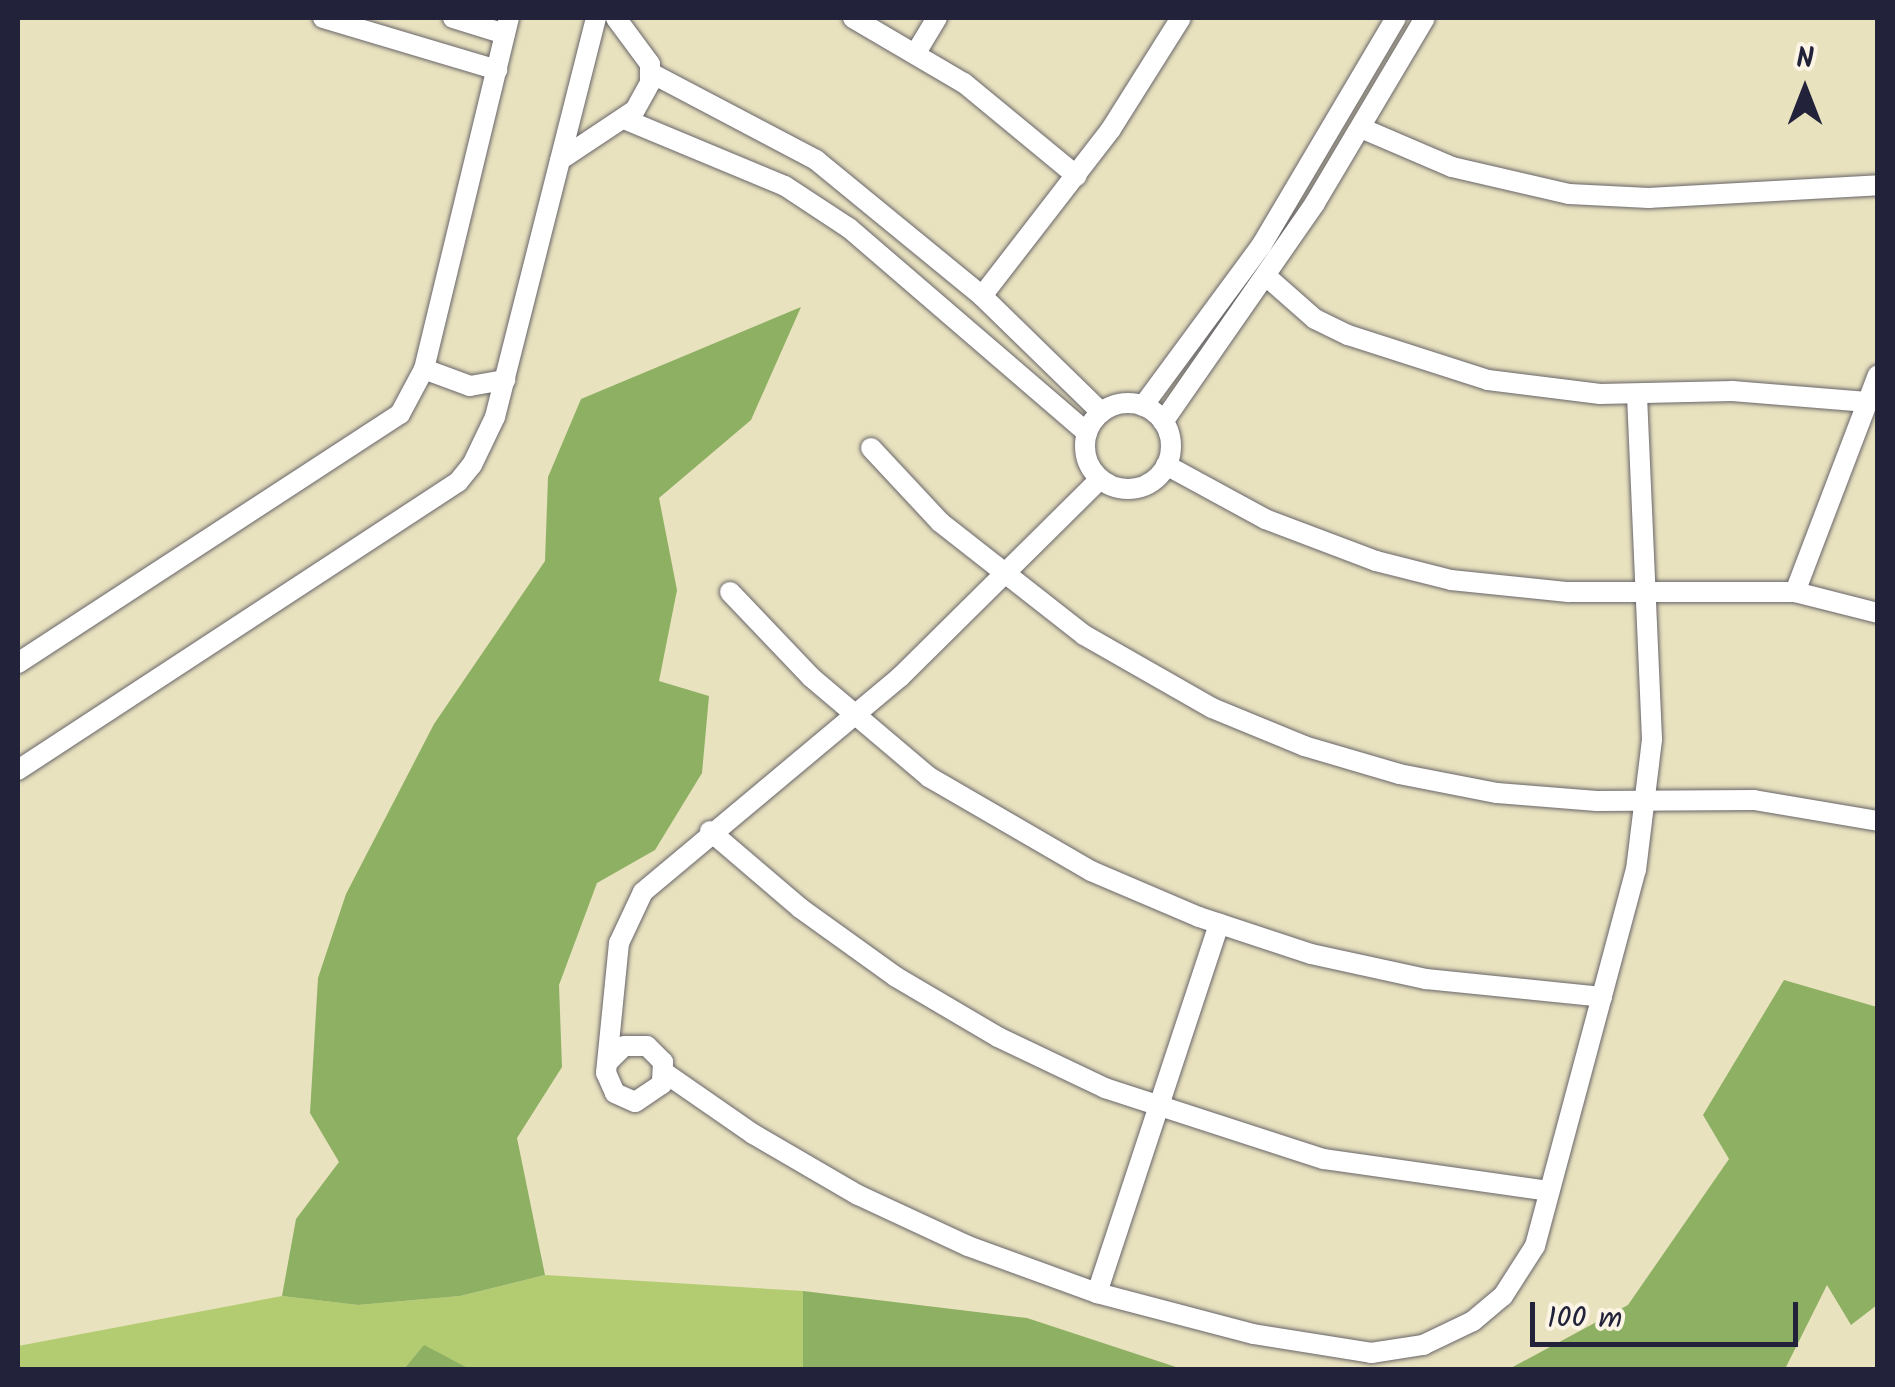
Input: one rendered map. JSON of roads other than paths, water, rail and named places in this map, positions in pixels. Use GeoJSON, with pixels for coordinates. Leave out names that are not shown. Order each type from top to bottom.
{"type":"FeatureCollection","features":[{"type":"Feature","properties":{"kind":"street"},"geometry":{"type":"LineString","coordinates":[[322,18],[497,70]]}},
{"type":"Feature","properties":{"kind":"street"},"geometry":{"type":"LineString","coordinates":[[18,663],[388,427],[424,369],[508,26],[452,18]]}},
{"type":"Feature","properties":{"kind":"street"},"geometry":{"type":"LineString","coordinates":[[18,770],[458,482],[490,432],[596,18]]}},
{"type":"Feature","properties":{"kind":"street"},"geometry":{"type":"LineString","coordinates":[[616,18],[651,74],[816,160],[982,296],[1101,412]]}},
{"type":"Feature","properties":{"kind":"street"},"geometry":{"type":"LineString","coordinates":[[853,18],[917,51],[1004,112],[1077,176]]}},
{"type":"Feature","properties":{"kind":"street"},"geometry":{"type":"LineString","coordinates":[[917,51],[937,18]]}},
{"type":"Feature","properties":{"kind":"street"},"geometry":{"type":"LineString","coordinates":[[982,296],[1077,176],[1181,18]]}},
{"type":"Feature","properties":{"kind":"street"},"geometry":{"type":"LineString","coordinates":[[1144,406],[1270,232],[1396,18]]}},
{"type":"Feature","properties":{"kind":"street"},"geometry":{"type":"LineString","coordinates":[[1163,422],[1266,276],[1361,128],[1425,18]]}},
{"type":"Feature","properties":{"kind":"street"},"geometry":{"type":"LineString","coordinates":[[560,160],[624,119],[644,95],[651,74]]}},
{"type":"Feature","properties":{"kind":"street"},"geometry":{"type":"LineString","coordinates":[[624,119],[762,175],[849,228],[1086,432]]}},
{"type":"Feature","properties":{"kind":"street"},"geometry":{"type":"LineString","coordinates":[[1361,128],[1452,167],[1569,194],[1650,198],[1878,186]]}},
{"type":"Feature","properties":{"kind":"street"},"geometry":{"type":"LineString","coordinates":[[1266,276],[1315,319],[1415,361],[1525,387],[1637,394],[1733,390],[1867,402]]}},
{"type":"Feature","properties":{"kind":"street"},"geometry":{"type":"LineString","coordinates":[[424,369],[458,384],[505,380]]}},
{"type":"Feature","properties":{"kind":"street"},"geometry":{"type":"LineString","coordinates":[[1796,592],[1878,374]]}},
{"type":"Feature","properties":{"kind":"street"},"geometry":{"type":"LineString","coordinates":[[617,997],[636,1044],[656,1052],[665,1073],[703,1101],[912,1222],[1097,1294],[1272,1338],[1371,1352],[1406,1349],[1456,1332],[1503,1296],[1534,1246],[1630,898],[1652,739],[1637,394]]}},
{"type":"Feature","properties":{"kind":"street"},"geometry":{"type":"LineString","coordinates":[[1125,403],[1144,406],[1163,422],[1171,440],[1166,465],[1136,488],[1100,479],[1086,458],[1086,432],[1101,412],[1125,403]]}},
{"type":"Feature","properties":{"kind":"street"},"geometry":{"type":"LineString","coordinates":[[871,448],[940,522],[1006,576],[1126,662],[1212,708],[1304,746],[1399,774],[1498,792],[1646,800],[1754,800],[1878,822]]}},
{"type":"Feature","properties":{"kind":"street"},"geometry":{"type":"LineString","coordinates":[[1166,465],[1265,519],[1414,572],[1490,587],[1646,595],[1796,592],[1878,614]]}},
{"type":"Feature","properties":{"kind":"street"},"geometry":{"type":"LineString","coordinates":[[703,1101],[647,1100],[615,1093],[608,1062],[619,944],[643,892],[710,831],[854,716],[1006,576],[1100,479]]}},
{"type":"Feature","properties":{"kind":"street"},"geometry":{"type":"LineString","coordinates":[[730,592],[854,716],[929,777],[1008,827],[1090,871],[1219,924],[1426,979],[1602,997]]}},
{"type":"Feature","properties":{"kind":"street"},"geometry":{"type":"LineString","coordinates":[[710,831],[816,920],[930,998],[1051,1064],[1160,1110],[1342,1162],[1549,1191]]}},
{"type":"Feature","properties":{"kind":"street"},"geometry":{"type":"LineString","coordinates":[[1097,1294],[1219,924]]}},
{"type":"Feature","properties":{"kind":"street"},"geometry":{"type":"LineString","coordinates":[[608,1062],[636,1044]]}},
{"type":"Feature","properties":{"kind":"street"},"geometry":{"type":"LineString","coordinates":[[647,1100],[665,1073]]}}]}
